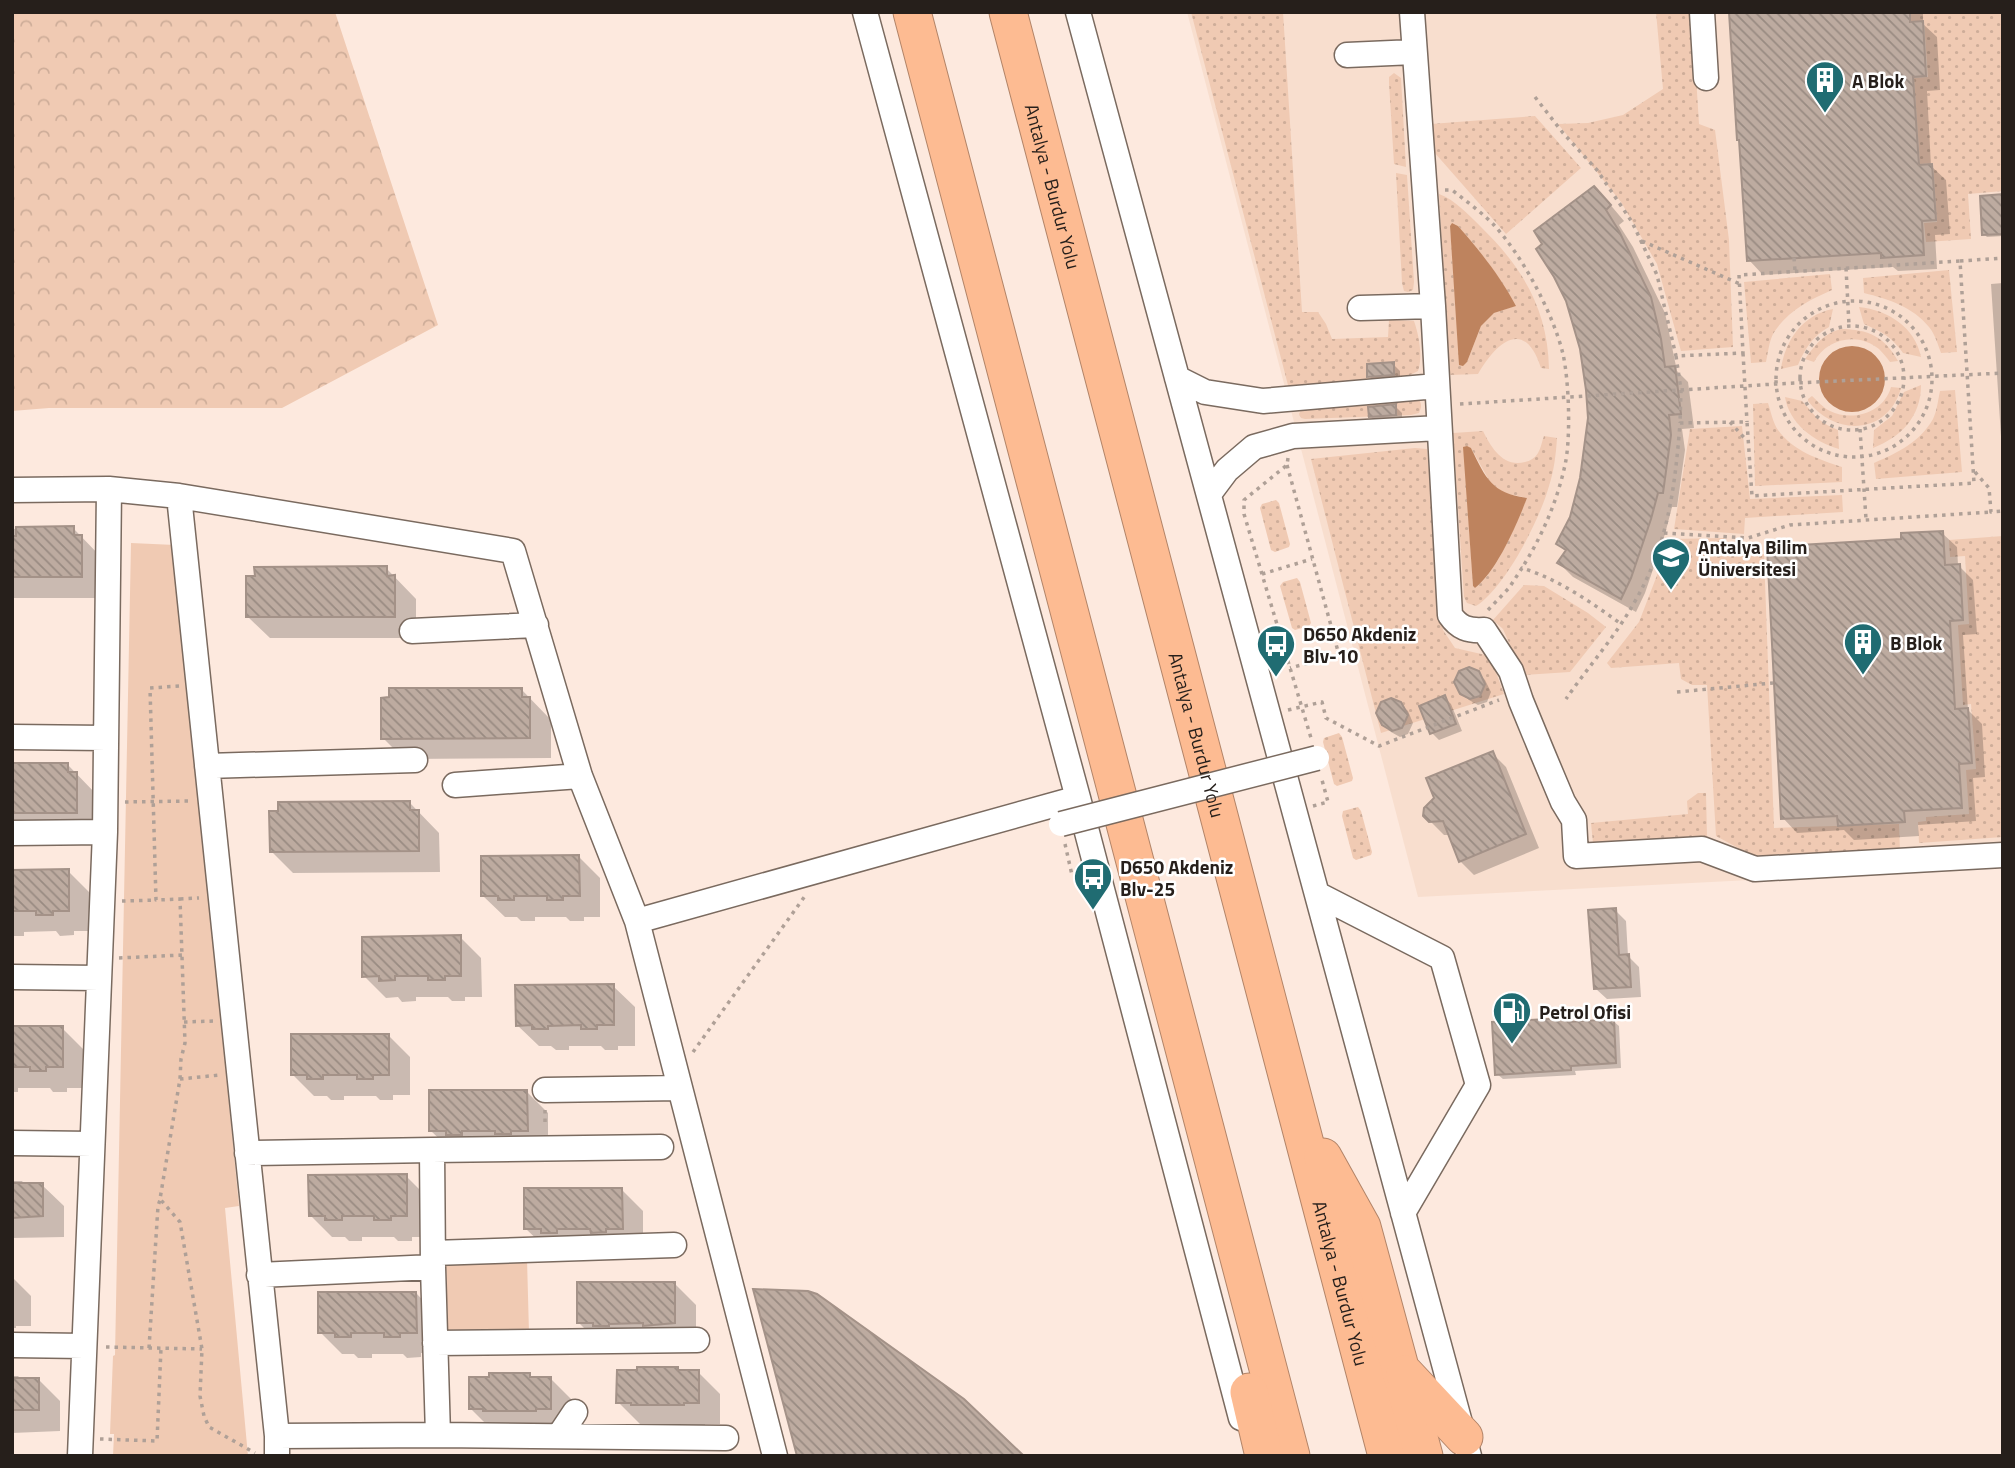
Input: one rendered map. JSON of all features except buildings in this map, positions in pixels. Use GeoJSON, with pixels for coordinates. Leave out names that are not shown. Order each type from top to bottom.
{"type":"FeatureCollection","features":[{"type":"Feature","properties":{"kind":"highway"},"geometry":{"type":"LineString","coordinates":[[912,12],[1291,1456]]}},
{"type":"Feature","properties":{"kind":"highway","name":"Antalya - Burdur Yolu"},"geometry":{"type":"LineString","coordinates":[[1008,12],[1387,1456]]}},
{"type":"Feature","properties":{"kind":"highway"},"geometry":{"type":"LineString","coordinates":[[1140,881],[1150,973],[1264,1456]]}},
{"type":"Feature","properties":{"kind":"highway"},"geometry":{"type":"LineString","coordinates":[[1296,1109],[1362,1227],[1424,1456]]}},
{"type":"Feature","properties":{"kind":"highway"},"geometry":{"type":"LineString","coordinates":[[1401,1370],[1466,1447]]}},
{"type":"Feature","properties":{"kind":"street"},"geometry":{"type":"LineString","coordinates":[[865,12],[1078,798],[1251,1456]]}},
{"type":"Feature","properties":{"kind":"street"},"geometry":{"type":"LineString","coordinates":[[1078,12],[1466,1447]]}},
{"type":"Feature","properties":{"kind":"street"},"geometry":{"type":"LineString","coordinates":[[1412,12],[1433,306],[1450,615],[1457,624],[1472,631],[1484,630],[1511,671],[1563,802],[1574,820],[1576,856],[1702,849],[1755,869],[2003,855]]}},
{"type":"Feature","properties":{"kind":"street"},"geometry":{"type":"LineString","coordinates":[[1702,12],[1706,78]]}},
{"type":"Feature","properties":{"kind":"street"},"geometry":{"type":"LineString","coordinates":[[1347,55],[1414,52]]}},
{"type":"Feature","properties":{"kind":"street"},"geometry":{"type":"LineString","coordinates":[[1360,308],[1433,306]]}},
{"type":"Feature","properties":{"kind":"street"},"geometry":{"type":"LineString","coordinates":[[1177,379],[1205,392],[1263,401],[1438,406]]}},
{"type":"Feature","properties":{"kind":"street"},"geometry":{"type":"LineString","coordinates":[[1209,494],[1227,470],[1254,447],[1293,436],[1438,406]]}},
{"type":"Feature","properties":{"kind":"street"},"geometry":{"type":"LineString","coordinates":[[12,490],[109,489],[179,496],[513,551],[580,776],[637,921],[775,1456]]}},
{"type":"Feature","properties":{"kind":"street"},"geometry":{"type":"LineString","coordinates":[[80,1447],[106,803],[109,489]]}},
{"type":"Feature","properties":{"kind":"street"},"geometry":{"type":"LineString","coordinates":[[179,496],[277,1446],[559,1436],[602,1446],[726,1438]]}},
{"type":"Feature","properties":{"kind":"street"},"geometry":{"type":"LineString","coordinates":[[412,631],[536,625]]}},
{"type":"Feature","properties":{"kind":"street"},"geometry":{"type":"LineString","coordinates":[[12,737],[106,738]]}},
{"type":"Feature","properties":{"kind":"street"},"geometry":{"type":"LineString","coordinates":[[1061,824],[1317,758]]}},
{"type":"Feature","properties":{"kind":"street"},"geometry":{"type":"LineString","coordinates":[[207,766],[415,760]]}},
{"type":"Feature","properties":{"kind":"street"},"geometry":{"type":"LineString","coordinates":[[455,785],[580,776]]}},
{"type":"Feature","properties":{"kind":"street"},"geometry":{"type":"LineString","coordinates":[[637,921],[1078,798]]}},
{"type":"Feature","properties":{"kind":"street"},"geometry":{"type":"LineString","coordinates":[[12,833],[105,832]]}},
{"type":"Feature","properties":{"kind":"street"},"geometry":{"type":"LineString","coordinates":[[1317,894],[1442,958],[1478,1085],[1403,1213]]}},
{"type":"Feature","properties":{"kind":"street"},"geometry":{"type":"LineString","coordinates":[[12,977],[99,968]]}},
{"type":"Feature","properties":{"kind":"street"},"geometry":{"type":"LineString","coordinates":[[545,1090],[679,1082]]}},
{"type":"Feature","properties":{"kind":"street"},"geometry":{"type":"LineString","coordinates":[[12,1143],[92,1144]]}},
{"type":"Feature","properties":{"kind":"street"},"geometry":{"type":"LineString","coordinates":[[247,1153],[661,1147]]}},
{"type":"Feature","properties":{"kind":"street"},"geometry":{"type":"LineString","coordinates":[[432,1150],[435,1343],[443,1442]]}},
{"type":"Feature","properties":{"kind":"street"},"geometry":{"type":"LineString","coordinates":[[259,1275],[433,1260],[674,1245]]}},
{"type":"Feature","properties":{"kind":"street"},"geometry":{"type":"LineString","coordinates":[[435,1343],[697,1340]]}},
{"type":"Feature","properties":{"kind":"street"},"geometry":{"type":"LineString","coordinates":[[12,1345],[84,1346]]}},
{"type":"Feature","properties":{"kind":"street"},"geometry":{"type":"LineString","coordinates":[[559,1436],[575,1412]]}},
{"type":"Feature","properties":{"kind":"path"},"geometry":{"type":"LineString","coordinates":[[1535,97],[1597,170],[1642,241],[1657,275],[1681,390],[1675,477],[1669,516],[1657,554],[1636,601],[1566,699]]}},
{"type":"Feature","properties":{"kind":"path"},"geometry":{"type":"LineString","coordinates":[[1424,189],[1452,190],[1472,205],[1493,225],[1524,266],[1547,311],[1563,355],[1567,397],[1565,464],[1539,541],[1493,607],[1473,620],[1457,624]]}},
{"type":"Feature","properties":{"kind":"path"},"geometry":{"type":"LineString","coordinates":[[1642,241],[1740,284]]}},
{"type":"Feature","properties":{"kind":"path"},"geometry":{"type":"LineString","coordinates":[[1794,258],[1795,271]]}},
{"type":"Feature","properties":{"kind":"path"},"geometry":{"type":"LineString","coordinates":[[1960,261],[1974,483],[1752,496],[1739,275],[2003,258]]}},
{"type":"Feature","properties":{"kind":"path"},"geometry":{"type":"LineString","coordinates":[[1846,268],[1849,326]]}},
{"type":"Feature","properties":{"kind":"path"},"geometry":{"type":"LineString","coordinates":[[1848,301],[1875,304],[1899,316],[1918,335],[1930,359],[1933,376],[1933,386],[1925,412],[1910,434],[1888,450],[1862,457],[1835,455],[1810,444],[1792,428],[1780,407],[1775,384],[1778,359],[1787,338],[1804,319],[1824,307],[1848,301]]}},
{"type":"Feature","properties":{"kind":"path"},"geometry":{"type":"LineString","coordinates":[[1849,326],[1863,327],[1885,337],[1900,355],[1905,377],[1895,408],[1881,421],[1860,429],[1843,429],[1817,416],[1805,400],[1800,383],[1801,369],[1810,348],[1818,338],[1849,326]]}},
{"type":"Feature","properties":{"kind":"path"},"geometry":{"type":"LineString","coordinates":[[1676,356],[1743,353]]}},
{"type":"Feature","properties":{"kind":"path"},"geometry":{"type":"LineString","coordinates":[[1438,406],[1775,384],[2003,373]]}},
{"type":"Feature","properties":{"kind":"path"},"geometry":{"type":"LineString","coordinates":[[1730,422],[1748,442]]}},
{"type":"Feature","properties":{"kind":"path"},"geometry":{"type":"LineString","coordinates":[[1680,423],[1747,422]]}},
{"type":"Feature","properties":{"kind":"path"},"geometry":{"type":"LineString","coordinates":[[1860,429],[1866,519]]}},
{"type":"Feature","properties":{"kind":"path"},"geometry":{"type":"LineString","coordinates":[[1290,668],[1339,655],[1287,465],[1293,436]]}},
{"type":"Feature","properties":{"kind":"path"},"geometry":{"type":"LineString","coordinates":[[1287,465],[1244,500],[1244,514],[1317,758]]}},
{"type":"Feature","properties":{"kind":"path"},"geometry":{"type":"LineString","coordinates":[[1973,470],[1989,488],[1992,512]]}},
{"type":"Feature","properties":{"kind":"path"},"geometry":{"type":"LineString","coordinates":[[1664,533],[1748,538],[1790,525],[2003,511]]}},
{"type":"Feature","properties":{"kind":"path"},"geometry":{"type":"LineString","coordinates":[[1262,574],[1312,559]]}},
{"type":"Feature","properties":{"kind":"path"},"geometry":{"type":"LineString","coordinates":[[1522,568],[1539,573],[1561,585],[1621,624]]}},
{"type":"Feature","properties":{"kind":"path"},"geometry":{"type":"LineString","coordinates":[[1677,692],[1773,683]]}},
{"type":"Feature","properties":{"kind":"path"},"geometry":{"type":"LineString","coordinates":[[156,900],[150,688],[199,685]]}},
{"type":"Feature","properties":{"kind":"path"},"geometry":{"type":"LineString","coordinates":[[1301,707],[1322,702],[1326,718],[1379,746],[1506,698]]}},
{"type":"Feature","properties":{"kind":"path"},"geometry":{"type":"LineString","coordinates":[[106,803],[211,801]]}},
{"type":"Feature","properties":{"kind":"path"},"geometry":{"type":"LineString","coordinates":[[1061,824],[1072,875]]}},
{"type":"Feature","properties":{"kind":"path"},"geometry":{"type":"LineString","coordinates":[[679,1082],[824,869]]}},
{"type":"Feature","properties":{"kind":"path"},"geometry":{"type":"LineString","coordinates":[[102,902],[180,899],[185,1043],[158,1206],[149,1348]]}},
{"type":"Feature","properties":{"kind":"path"},"geometry":{"type":"LineString","coordinates":[[99,968],[182,955]]}},
{"type":"Feature","properties":{"kind":"path"},"geometry":{"type":"LineString","coordinates":[[184,1022],[233,1021]]}},
{"type":"Feature","properties":{"kind":"path"},"geometry":{"type":"LineString","coordinates":[[180,1079],[239,1073]]}},
{"type":"Feature","properties":{"kind":"path"},"geometry":{"type":"LineString","coordinates":[[545,1090],[545,1148]]}},
{"type":"Feature","properties":{"kind":"path"},"geometry":{"type":"LineString","coordinates":[[160,1199],[180,1222],[202,1349],[200,1396],[204,1416],[209,1427],[260,1456]]}},
{"type":"Feature","properties":{"kind":"path"},"geometry":{"type":"LineString","coordinates":[[84,1346],[202,1349]]}},
{"type":"Feature","properties":{"kind":"path"},"geometry":{"type":"LineString","coordinates":[[80,1447],[157,1440],[161,1348]]}},
{"type":"Feature","properties":{"kind":"shaded area","name":"Antalya Bilim Üniversitesi"},"geometry":{"type":"Polygon","coordinates":[[[1187,12],[2003,12],[2003,867],[1418,897],[1187,12]]]}},
{"type":"Feature","properties":{"kind":"shaded area"},"geometry":{"type":"Polygon","coordinates":[[[1452,223],[1458,226],[1482,255],[1516,306],[1494,313],[1481,326],[1463,366],[1459,365],[1450,226],[1452,223]]]}},
{"type":"Feature","properties":{"kind":"shaded area"},"geometry":{"type":"Polygon","coordinates":[[[1845,346],[1859,346],[1871,351],[1880,360],[1885,379],[1883,392],[1876,403],[1859,412],[1845,412],[1833,407],[1824,398],[1819,386],[1819,372],[1824,360],[1833,351],[1845,346]]]}},
{"type":"Feature","properties":{"kind":"shaded area"},"geometry":{"type":"Polygon","coordinates":[[[1463,447],[1471,448],[1492,483],[1515,496],[1527,498],[1498,559],[1475,588],[1463,447]]]}},
{"type":"Feature","properties":{"kind":"green space"},"geometry":{"type":"Polygon","coordinates":[[[12,12],[335,12],[438,325],[282,408],[49,408],[12,411],[12,12]]]}},
{"type":"Feature","properties":{"kind":"green space"},"geometry":{"type":"Polygon","coordinates":[[[1191,12],[1283,12],[1302,312],[1318,312],[1332,339],[1388,337],[1389,320],[1414,321],[1420,346],[1418,371],[1408,376],[1289,389],[1191,12]]]}},
{"type":"Feature","properties":{"kind":"green space"},"geometry":{"type":"Polygon","coordinates":[[[1656,12],[1692,12],[1699,124],[1715,130],[1729,240],[1733,347],[1681,351],[1657,264],[1621,202],[1558,124],[1588,123],[1623,115],[1663,89],[1656,12]]]}},
{"type":"Feature","properties":{"kind":"green space"},"geometry":{"type":"Polygon","coordinates":[[[1911,12],[2003,12],[2003,191],[1968,194],[1971,239],[1926,242],[1924,223],[1937,222],[1933,163],[1920,164],[1914,78],[1928,77],[1924,21],[1911,21],[1911,12]]]}},
{"type":"Feature","properties":{"kind":"green space"},"geometry":{"type":"Polygon","coordinates":[[[1394,73],[1401,78],[1406,167],[1394,164],[1389,77],[1394,73]]]}},
{"type":"Feature","properties":{"kind":"green space"},"geometry":{"type":"Polygon","coordinates":[[[1535,116],[1581,168],[1506,234],[1434,152],[1431,124],[1535,116]]]}},
{"type":"Feature","properties":{"kind":"green space"},"geometry":{"type":"Polygon","coordinates":[[[1396,173],[1407,175],[1414,282],[1413,290],[1408,292],[1404,291],[1402,283],[1396,173]]]}},
{"type":"Feature","properties":{"kind":"green space"},"geometry":{"type":"Polygon","coordinates":[[[1439,194],[1471,217],[1496,242],[1520,274],[1538,308],[1544,327],[1549,369],[1541,368],[1527,343],[1519,339],[1502,344],[1478,374],[1449,375],[1439,194]],[[1452,223],[1450,226],[1460,365],[1467,362],[1481,326],[1494,313],[1515,306],[1490,264],[1458,226],[1452,223]]]}},
{"type":"Feature","properties":{"kind":"green space"},"geometry":{"type":"Polygon","coordinates":[[[1949,270],[1957,352],[1941,353],[1929,327],[1908,309],[1864,293],[1863,278],[1949,270]]]}},
{"type":"Feature","properties":{"kind":"green space"},"geometry":{"type":"Polygon","coordinates":[[[1830,274],[1832,290],[1791,313],[1773,334],[1766,362],[1751,363],[1744,282],[1830,274]]]}},
{"type":"Feature","properties":{"kind":"green space"},"geometry":{"type":"Polygon","coordinates":[[[1859,307],[1880,312],[1899,322],[1913,337],[1921,357],[1903,353],[1886,335],[1864,324],[1859,307]]]}},
{"type":"Feature","properties":{"kind":"green space"},"geometry":{"type":"Polygon","coordinates":[[[1833,309],[1829,327],[1810,343],[1798,365],[1781,369],[1786,349],[1797,331],[1812,317],[1833,309]]]}},
{"type":"Feature","properties":{"kind":"green space"},"geometry":{"type":"Polygon","coordinates":[[[1841,329],[1875,336],[1898,361],[1890,362],[1870,343],[1852,339],[1834,343],[1819,354],[1814,362],[1805,359],[1820,340],[1841,329]]]}},
{"type":"Feature","properties":{"kind":"green space"},"geometry":{"type":"Polygon","coordinates":[[[1921,385],[1917,407],[1908,424],[1892,438],[1873,448],[1874,430],[1892,416],[1904,392],[1921,385]]]}},
{"type":"Feature","properties":{"kind":"green space"},"geometry":{"type":"Polygon","coordinates":[[[1891,387],[1901,388],[1894,404],[1885,415],[1860,426],[1832,421],[1819,413],[1808,401],[1812,396],[1830,411],[1848,416],[1857,415],[1882,403],[1891,387]]]}},
{"type":"Feature","properties":{"kind":"green space"},"geometry":{"type":"Polygon","coordinates":[[[1955,390],[1962,472],[1876,479],[1874,463],[1899,451],[1922,434],[1933,419],[1940,391],[1955,390]]]}},
{"type":"Feature","properties":{"kind":"green space"},"geometry":{"type":"Polygon","coordinates":[[[1417,397],[1421,403],[1420,411],[1411,415],[1305,419],[1299,414],[1305,408],[1417,397]]]}},
{"type":"Feature","properties":{"kind":"green space"},"geometry":{"type":"Polygon","coordinates":[[[1785,397],[1802,401],[1817,418],[1838,430],[1839,449],[1821,442],[1804,430],[1792,415],[1785,397]]]}},
{"type":"Feature","properties":{"kind":"green space"},"geometry":{"type":"Polygon","coordinates":[[[1768,403],[1775,424],[1784,437],[1807,453],[1842,467],[1842,482],[1755,486],[1753,404],[1768,403]]]}},
{"type":"Feature","properties":{"kind":"green space"},"geometry":{"type":"Polygon","coordinates":[[[1742,426],[1750,499],[1842,495],[1843,512],[1745,518],[1744,534],[1674,529],[1690,429],[1742,426]]]}},
{"type":"Feature","properties":{"kind":"green space"},"geometry":{"type":"Polygon","coordinates":[[[1483,431],[1499,455],[1517,463],[1529,461],[1535,456],[1544,436],[1557,438],[1551,480],[1530,534],[1498,584],[1476,606],[1467,603],[1464,597],[1453,433],[1483,431]],[[1464,447],[1475,588],[1498,559],[1527,498],[1504,493],[1490,482],[1471,448],[1464,447]]]}},
{"type":"Feature","properties":{"kind":"green space"},"geometry":{"type":"Polygon","coordinates":[[[1427,449],[1443,630],[1455,648],[1490,656],[1504,694],[1381,733],[1311,459],[1427,449]]]}},
{"type":"Feature","properties":{"kind":"green space"},"geometry":{"type":"Polygon","coordinates":[[[1276,500],[1290,544],[1289,547],[1275,552],[1271,550],[1260,508],[1262,504],[1276,500]]]}},
{"type":"Feature","properties":{"kind":"green space"},"geometry":{"type":"Polygon","coordinates":[[[2003,536],[2003,837],[1919,843],[1918,822],[1926,821],[1926,817],[1969,814],[1966,770],[1976,769],[1971,704],[1963,705],[1958,625],[1969,624],[1965,556],[1950,557],[1949,540],[2003,536]]]}},
{"type":"Feature","properties":{"kind":"green space"},"geometry":{"type":"Polygon","coordinates":[[[1724,538],[1724,555],[1764,554],[1774,828],[1899,824],[1900,852],[1755,857],[1716,836],[1707,685],[1692,685],[1681,679],[1679,663],[1611,668],[1607,663],[1639,622],[1671,539],[1724,538]]]}},
{"type":"Feature","properties":{"kind":"green space"},"geometry":{"type":"Polygon","coordinates":[[[131,543],[175,545],[239,1206],[225,1208],[248,1456],[113,1456],[114,1434],[110,1434],[115,1355],[131,543]]]}},
{"type":"Feature","properties":{"kind":"green space"},"geometry":{"type":"Polygon","coordinates":[[[1297,578],[1311,623],[1295,630],[1292,628],[1280,586],[1283,582],[1297,578]]]}},
{"type":"Feature","properties":{"kind":"green space"},"geometry":{"type":"Polygon","coordinates":[[[1524,585],[1544,586],[1606,627],[1570,672],[1523,675],[1503,629],[1493,620],[1524,585]]]}},
{"type":"Feature","properties":{"kind":"green space"},"geometry":{"type":"Polygon","coordinates":[[[1339,733],[1353,778],[1352,781],[1337,786],[1334,784],[1323,742],[1324,738],[1339,733]]]}},
{"type":"Feature","properties":{"kind":"green space"},"geometry":{"type":"Polygon","coordinates":[[[1698,793],[1706,793],[1707,837],[1593,843],[1591,823],[1688,814],[1687,801],[1698,793]]]}},
{"type":"Feature","properties":{"kind":"green space"},"geometry":{"type":"Polygon","coordinates":[[[1358,807],[1372,852],[1371,855],[1356,860],[1353,858],[1342,816],[1343,811],[1358,807]]]}},
{"type":"Feature","properties":{"kind":"green space"},"geometry":{"type":"Polygon","coordinates":[[[527,1259],[529,1333],[448,1335],[446,1261],[527,1259]]]}},
{"type":"Feature","properties":{"kind":"place","name":"A Blok"},"geometry":{"type":"Point","coordinates":[1825,114]}},
{"type":"Feature","properties":{"kind":"place","name":"Antalya Bilim Üniversitesi"},"geometry":{"type":"Point","coordinates":[1671,591]}},
{"type":"Feature","properties":{"kind":"place","name":"B Blok"},"geometry":{"type":"Point","coordinates":[1863,676]}},
{"type":"Feature","properties":{"kind":"place","name":"D650 Akdeniz Blv-10"},"geometry":{"type":"Point","coordinates":[1276,678]}},
{"type":"Feature","properties":{"kind":"place","name":"D650 Akdeniz Blv-25"},"geometry":{"type":"Point","coordinates":[1093,911]}},
{"type":"Feature","properties":{"kind":"place","name":"Petrol Ofisi"},"geometry":{"type":"Point","coordinates":[1512,1045]}}]}
